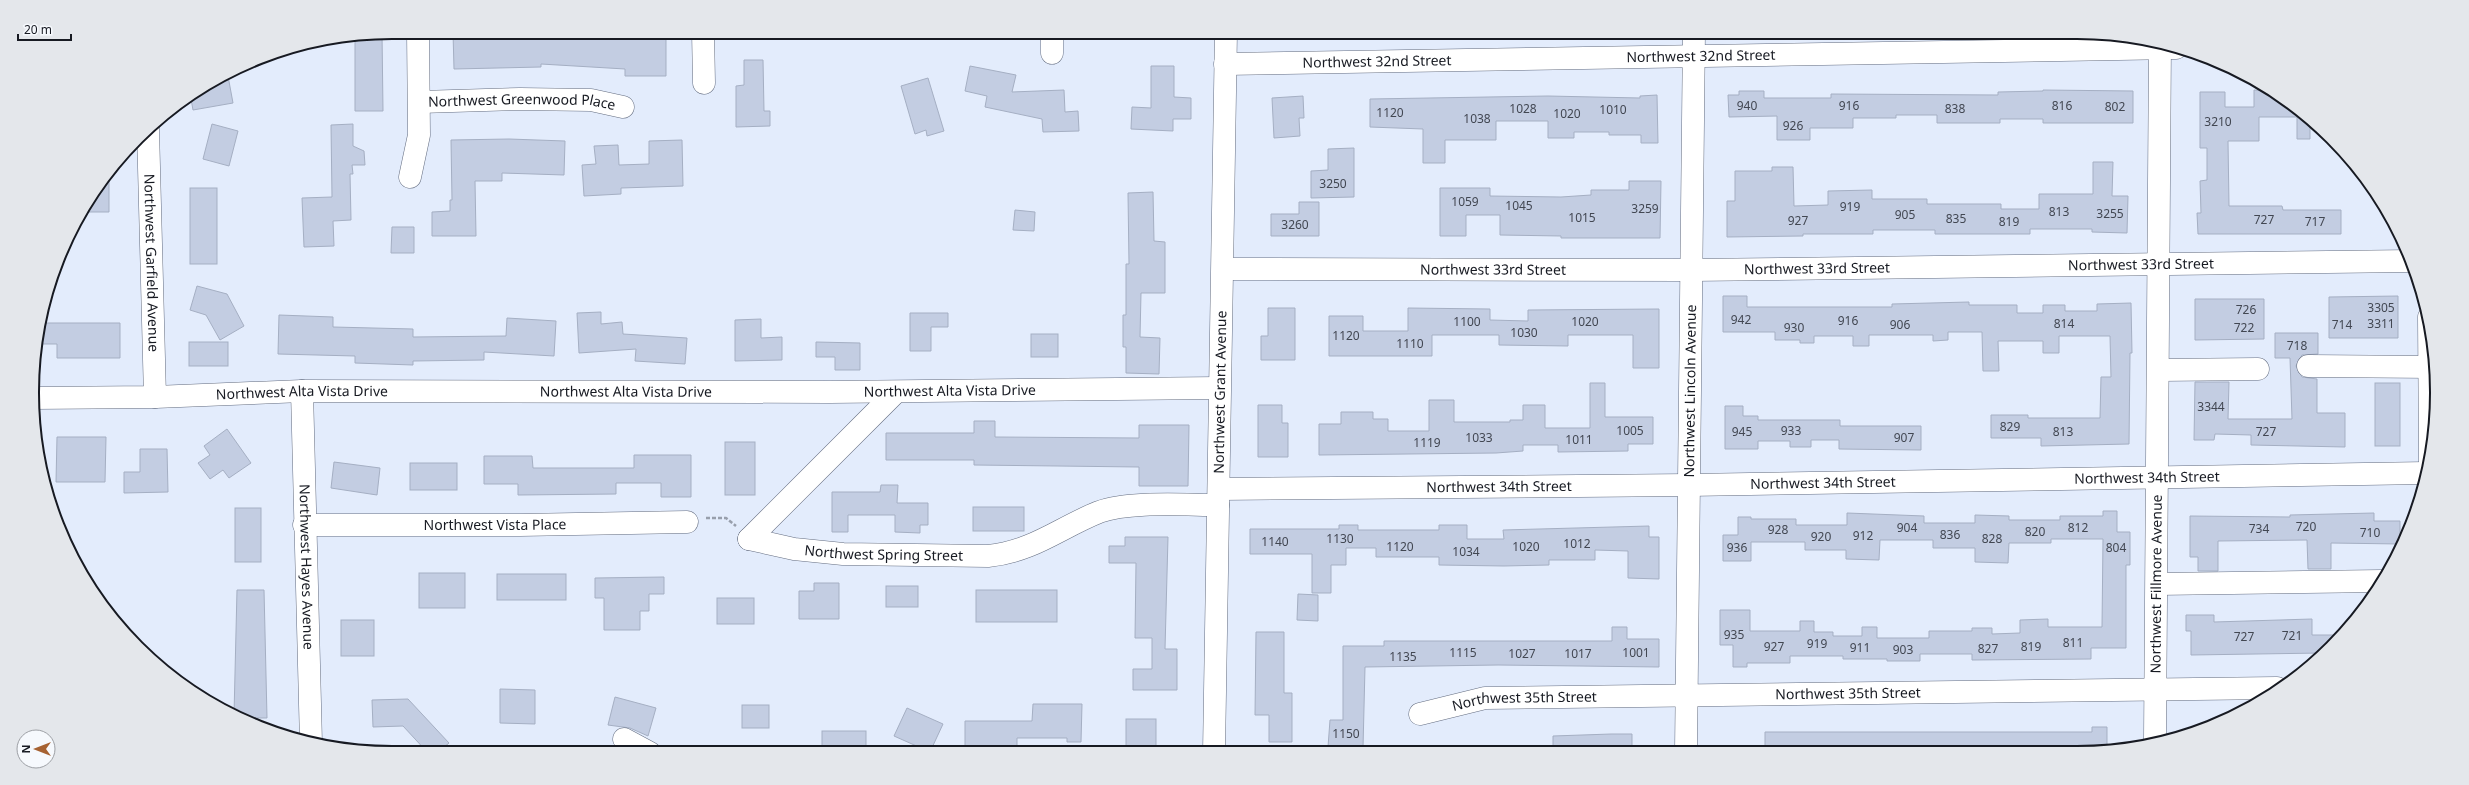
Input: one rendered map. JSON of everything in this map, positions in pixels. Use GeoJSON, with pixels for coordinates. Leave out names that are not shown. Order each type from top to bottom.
{"type":"FeatureCollection","features":[{"type":"Feature","properties":{"kind":"street"},"geometry":{"type":"LineString","coordinates":[[410,177],[419,135],[420,102],[418,39]]}},
{"type":"Feature","properties":{"kind":"street"},"geometry":{"type":"LineString","coordinates":[[703,39],[704,83]]}},
{"type":"Feature","properties":{"kind":"street","name":"Northwest Grant Avenue"},"geometry":{"type":"LineString","coordinates":[[1214,746],[1226,39]]}},
{"type":"Feature","properties":{"kind":"street","name":"Northwest Lincoln Avenue"},"geometry":{"type":"LineString","coordinates":[[1686,746],[1694,39]]}},
{"type":"Feature","properties":{"kind":"street","name":"Northwest 32nd Street"},"geometry":{"type":"LineString","coordinates":[[1225,64],[1694,57],[2147,46]]}},
{"type":"Feature","properties":{"kind":"street","name":"Northwest Fillmore Avenue"},"geometry":{"type":"LineString","coordinates":[[2155,737],[2159,264],[2165,50]]}},
{"type":"Feature","properties":{"kind":"street","name":"Northwest Greenwood Place"},"geometry":{"type":"LineString","coordinates":[[420,102],[591,100],[623,107]]}},
{"type":"Feature","properties":{"kind":"street","name":"Northwest Garfield Avenue"},"geometry":{"type":"LineString","coordinates":[[148,138],[155,398]]}},
{"type":"Feature","properties":{"kind":"street","name":"Northwest 33rd Street"},"geometry":{"type":"LineString","coordinates":[[1223,269],[1691,270],[2404,261]]}},
{"type":"Feature","properties":{"kind":"street"},"geometry":{"type":"LineString","coordinates":[[2308,366],[2429,367]]}},
{"type":"Feature","properties":{"kind":"street"},"geometry":{"type":"LineString","coordinates":[[2159,370],[2258,369]]}},
{"type":"Feature","properties":{"kind":"street","name":"Northwest Alta Vista Drive"},"geometry":{"type":"LineString","coordinates":[[39,398],[155,398],[302,391],[896,392],[1219,388]]}},
{"type":"Feature","properties":{"kind":"street","name":"Northwest Hayes Avenue"},"geometry":{"type":"LineString","coordinates":[[302,391],[304,526],[311,736]]}},
{"type":"Feature","properties":{"kind":"street"},"geometry":{"type":"LineString","coordinates":[[748,539],[896,392]]}},
{"type":"Feature","properties":{"kind":"street","name":"Northwest 34th Street"},"geometry":{"type":"LineString","coordinates":[[1219,497],[1689,485],[2420,473]]}},
{"type":"Feature","properties":{"kind":"street","name":"Northwest Spring Street"},"geometry":{"type":"LineString","coordinates":[[748,539],[794,549],[843,554],[988,556],[1006,554],[1031,547],[1100,512],[1129,506],[1219,497]]}},
{"type":"Feature","properties":{"kind":"street","name":"Northwest Vista Place"},"geometry":{"type":"LineString","coordinates":[[304,526],[520,526],[687,522]]}},
{"type":"Feature","properties":{"kind":"street"},"geometry":{"type":"LineString","coordinates":[[2157,584],[2375,581]]}},
{"type":"Feature","properties":{"kind":"street","name":"Northwest 35th Street"},"geometry":{"type":"LineString","coordinates":[[1420,714],[1485,698],[2270,688]]}},
{"type":"Feature","properties":{"kind":"street"},"geometry":{"type":"LineString","coordinates":[[624,739],[638,746]]}},
{"type":"Feature","properties":{"kind":"path"},"geometry":{"type":"LineString","coordinates":[[687,522],[710,518],[726,518],[748,539]]}},
{"type":"Feature","properties":{"kind":"building"},"geometry":{"type":"Polygon","coordinates":[[[382,39],[383,111],[355,111],[355,41],[382,39]]]}},
{"type":"Feature","properties":{"kind":"building"},"geometry":{"type":"Polygon","coordinates":[[[453,39],[666,39],[666,76],[625,76],[625,69],[541,64],[541,67],[454,69],[453,39]]]}},
{"type":"Feature","properties":{"kind":"building"},"geometry":{"type":"Polygon","coordinates":[[[744,60],[763,60],[764,111],[770,111],[770,126],[736,127],[736,86],[744,85],[744,60]]]}},
{"type":"Feature","properties":{"kind":"building"},"geometry":{"type":"Polygon","coordinates":[[[970,66],[1016,75],[1012,92],[1064,90],[1065,112],[1078,111],[1079,131],[1043,132],[1042,119],[985,107],[987,96],[965,91],[970,66]]]}},
{"type":"Feature","properties":{"kind":"building"},"geometry":{"type":"Polygon","coordinates":[[[1151,66],[1174,66],[1174,97],[1191,98],[1191,119],[1173,119],[1173,131],[1131,129],[1132,107],[1151,108],[1151,66]]]}},
{"type":"Feature","properties":{"kind":"building"},"geometry":{"type":"Polygon","coordinates":[[[928,78],[944,131],[927,136],[926,130],[915,134],[901,86],[928,78]]]}},
{"type":"Feature","properties":{"kind":"building"},"geometry":{"type":"Polygon","coordinates":[[[229,79],[233,103],[193,110],[192,102],[229,79]]]}},
{"type":"Feature","properties":{"kind":"building"},"geometry":{"type":"Polygon","coordinates":[[[2043,90],[2133,91],[2133,123],[2043,123],[2043,119],[2000,119],[2000,123],[1937,123],[1937,115],[1896,115],[1896,118],[1853,118],[1853,128],[1810,128],[1810,140],[1777,140],[1777,116],[1729,117],[1728,95],[1739,95],[1739,91],[1764,91],[1764,98],[1831,98],[1831,94],[1998,95],[1998,92],[2043,90]]]}},
{"type":"Feature","properties":{"kind":"building"},"geometry":{"type":"Polygon","coordinates":[[[2254,90],[2260,90],[2292,112],[2310,127],[2310,139],[2297,139],[2297,117],[2259,117],[2259,141],[2228,141],[2229,206],[2282,206],[2283,210],[2341,210],[2341,234],[2198,234],[2197,213],[2201,213],[2200,181],[2207,180],[2207,148],[2200,148],[2200,92],[2225,92],[2225,107],[2254,107],[2254,90]]]}},
{"type":"Feature","properties":{"kind":"building"},"geometry":{"type":"Polygon","coordinates":[[[1657,95],[1658,143],[1641,143],[1641,135],[1609,135],[1609,132],[1574,132],[1574,138],[1548,138],[1548,121],[1496,121],[1496,140],[1445,140],[1445,163],[1423,163],[1423,129],[1370,127],[1370,99],[1548,96],[1640,98],[1640,96],[1657,95]]]}},
{"type":"Feature","properties":{"kind":"building"},"geometry":{"type":"Polygon","coordinates":[[[1303,96],[1304,118],[1299,118],[1300,136],[1274,138],[1272,98],[1303,96]]]}},
{"type":"Feature","properties":{"kind":"building"},"geometry":{"type":"Polygon","coordinates":[[[212,124],[238,131],[229,166],[203,159],[212,124]]]}},
{"type":"Feature","properties":{"kind":"building"},"geometry":{"type":"Polygon","coordinates":[[[353,124],[353,146],[364,151],[365,165],[352,165],[353,174],[350,174],[351,220],[333,221],[334,246],[304,247],[302,198],[332,197],[331,125],[353,124]]]}},
{"type":"Feature","properties":{"kind":"building"},"geometry":{"type":"Polygon","coordinates":[[[509,139],[565,141],[564,175],[502,173],[502,181],[475,181],[476,236],[432,236],[432,212],[450,211],[450,200],[452,200],[451,140],[509,139]]]}},
{"type":"Feature","properties":{"kind":"building"},"geometry":{"type":"Polygon","coordinates":[[[682,140],[683,186],[621,188],[621,194],[584,196],[582,165],[596,164],[594,146],[618,145],[619,165],[649,164],[649,141],[682,140]]]}},
{"type":"Feature","properties":{"kind":"building"},"geometry":{"type":"Polygon","coordinates":[[[1354,148],[1354,197],[1311,198],[1311,171],[1328,170],[1328,149],[1354,148]]]}},
{"type":"Feature","properties":{"kind":"building"},"geometry":{"type":"Polygon","coordinates":[[[2093,162],[2113,162],[2112,196],[2128,196],[2127,233],[2092,232],[2092,229],[2030,229],[2030,234],[1935,234],[1935,230],[1873,230],[1873,234],[1803,234],[1803,236],[1727,237],[1727,201],[1735,201],[1735,171],[1772,171],[1772,167],[1793,167],[1794,206],[1828,205],[1828,191],[1872,190],[1872,199],[1927,199],[1927,204],[2001,204],[2001,209],[2039,209],[2039,194],[2093,194],[2093,162]]]}},
{"type":"Feature","properties":{"kind":"building"},"geometry":{"type":"Polygon","coordinates":[[[109,181],[109,212],[89,212],[109,181]]]}},
{"type":"Feature","properties":{"kind":"building"},"geometry":{"type":"Polygon","coordinates":[[[1629,181],[1661,181],[1660,238],[1561,238],[1561,236],[1500,235],[1500,215],[1466,215],[1466,236],[1440,236],[1440,188],[1490,188],[1490,196],[1561,197],[1591,195],[1591,190],[1629,190],[1629,181]]]}},
{"type":"Feature","properties":{"kind":"building"},"geometry":{"type":"Polygon","coordinates":[[[190,188],[217,188],[217,264],[190,264],[190,188]]]}},
{"type":"Feature","properties":{"kind":"building"},"geometry":{"type":"Polygon","coordinates":[[[1153,192],[1154,241],[1165,242],[1165,293],[1141,293],[1140,337],[1160,338],[1159,374],[1126,373],[1126,347],[1123,347],[1123,315],[1126,315],[1126,264],[1129,264],[1128,193],[1153,192]]]}},
{"type":"Feature","properties":{"kind":"building"},"geometry":{"type":"Polygon","coordinates":[[[1299,202],[1319,202],[1319,236],[1271,236],[1271,214],[1299,214],[1299,202]]]}},
{"type":"Feature","properties":{"kind":"building"},"geometry":{"type":"Polygon","coordinates":[[[1015,210],[1035,212],[1034,231],[1013,230],[1015,210]]]}},
{"type":"Feature","properties":{"kind":"building"},"geometry":{"type":"Polygon","coordinates":[[[392,227],[414,227],[414,253],[391,253],[392,227]]]}},
{"type":"Feature","properties":{"kind":"building"},"geometry":{"type":"Polygon","coordinates":[[[197,286],[227,294],[244,326],[220,340],[206,315],[190,310],[197,286]]]}},
{"type":"Feature","properties":{"kind":"building"},"geometry":{"type":"Polygon","coordinates":[[[1723,296],[1747,296],[1747,307],[1892,307],[1892,304],[1969,302],[1969,305],[2017,305],[2017,313],[2043,313],[2043,305],[2065,305],[2065,311],[2097,311],[2097,304],[2131,303],[2132,353],[2130,353],[2129,444],[2041,446],[2041,438],[1991,438],[1991,415],[2028,415],[2028,418],[2100,418],[2101,377],[2111,377],[2110,336],[2059,336],[2059,353],[2043,353],[2043,341],[1998,341],[1999,371],[1983,371],[1982,332],[1948,332],[1948,340],[1933,341],[1933,335],[1869,335],[1869,346],[1853,346],[1853,336],[1814,336],[1814,343],[1800,343],[1800,340],[1775,340],[1775,332],[1723,332],[1723,296]]]}},
{"type":"Feature","properties":{"kind":"building"},"geometry":{"type":"Polygon","coordinates":[[[2398,296],[2398,338],[2329,338],[2329,297],[2398,296]]]}},
{"type":"Feature","properties":{"kind":"building"},"geometry":{"type":"Polygon","coordinates":[[[2195,299],[2264,299],[2264,339],[2195,340],[2195,299]]]}},
{"type":"Feature","properties":{"kind":"building"},"geometry":{"type":"Polygon","coordinates":[[[1268,308],[1295,308],[1295,360],[1261,360],[1261,336],[1268,336],[1268,308]]]}},
{"type":"Feature","properties":{"kind":"building"},"geometry":{"type":"Polygon","coordinates":[[[1408,308],[1490,309],[1490,320],[1528,321],[1528,310],[1659,309],[1659,368],[1633,368],[1633,335],[1568,335],[1568,346],[1499,345],[1499,335],[1432,335],[1432,356],[1329,356],[1329,316],[1363,316],[1363,331],[1408,331],[1408,308]]]}},
{"type":"Feature","properties":{"kind":"building"},"geometry":{"type":"Polygon","coordinates":[[[601,312],[601,324],[622,322],[623,334],[687,338],[685,364],[635,361],[636,349],[579,353],[577,313],[601,312]]]}},
{"type":"Feature","properties":{"kind":"building"},"geometry":{"type":"Polygon","coordinates":[[[910,313],[948,313],[948,327],[931,327],[931,351],[910,351],[910,313]]]}},
{"type":"Feature","properties":{"kind":"building"},"geometry":{"type":"Polygon","coordinates":[[[279,315],[333,317],[333,327],[413,329],[413,337],[506,336],[507,318],[556,321],[554,356],[484,352],[484,360],[413,361],[413,365],[355,363],[355,356],[278,354],[279,315]]]}},
{"type":"Feature","properties":{"kind":"building"},"geometry":{"type":"Polygon","coordinates":[[[761,319],[761,338],[782,337],[782,360],[735,361],[735,320],[761,319]]]}},
{"type":"Feature","properties":{"kind":"building"},"geometry":{"type":"Polygon","coordinates":[[[46,323],[120,323],[120,358],[57,358],[57,344],[42,344],[46,323]]]}},
{"type":"Feature","properties":{"kind":"building"},"geometry":{"type":"Polygon","coordinates":[[[2275,333],[2318,333],[2318,354],[2302,355],[2296,366],[2302,377],[2317,379],[2317,413],[2345,413],[2345,447],[2251,445],[2251,435],[2215,434],[2214,440],[2194,440],[2195,382],[2229,382],[2228,419],[2292,419],[2290,358],[2275,358],[2275,333]]]}},
{"type":"Feature","properties":{"kind":"building"},"geometry":{"type":"Polygon","coordinates":[[[1031,334],[1058,334],[1058,357],[1031,357],[1031,334]]]}},
{"type":"Feature","properties":{"kind":"building"},"geometry":{"type":"Polygon","coordinates":[[[189,342],[228,342],[228,366],[189,366],[189,342]]]}},
{"type":"Feature","properties":{"kind":"building"},"geometry":{"type":"Polygon","coordinates":[[[816,342],[860,343],[860,370],[835,370],[835,357],[816,357],[816,342]]]}},
{"type":"Feature","properties":{"kind":"building"},"geometry":{"type":"Polygon","coordinates":[[[1590,383],[1605,383],[1605,417],[1653,417],[1653,444],[1628,444],[1628,451],[1558,452],[1558,445],[1523,445],[1523,451],[1496,453],[1319,455],[1319,424],[1341,424],[1341,412],[1373,412],[1373,419],[1388,419],[1388,431],[1429,431],[1429,400],[1454,400],[1454,422],[1510,422],[1510,420],[1523,420],[1523,405],[1545,405],[1545,428],[1590,428],[1590,383]]]}},
{"type":"Feature","properties":{"kind":"building"},"geometry":{"type":"Polygon","coordinates":[[[2375,383],[2400,383],[2400,446],[2375,446],[2375,383]]]}},
{"type":"Feature","properties":{"kind":"building"},"geometry":{"type":"Polygon","coordinates":[[[1258,405],[1282,405],[1282,423],[1288,423],[1288,457],[1258,457],[1258,405]]]}},
{"type":"Feature","properties":{"kind":"building"},"geometry":{"type":"Polygon","coordinates":[[[1725,406],[1743,406],[1743,416],[1758,416],[1758,420],[1840,420],[1840,426],[1921,426],[1921,450],[1839,449],[1839,440],[1811,440],[1811,447],[1790,447],[1790,441],[1758,441],[1758,449],[1725,449],[1725,406]]]}},
{"type":"Feature","properties":{"kind":"building"},"geometry":{"type":"Polygon","coordinates":[[[974,421],[995,421],[995,437],[1139,438],[1139,425],[1189,425],[1188,486],[1139,486],[1139,467],[974,465],[974,460],[886,460],[886,433],[974,433],[974,421]]]}},
{"type":"Feature","properties":{"kind":"building"},"geometry":{"type":"Polygon","coordinates":[[[227,429],[251,463],[229,478],[223,470],[210,479],[198,463],[210,455],[204,446],[227,429]]]}},
{"type":"Feature","properties":{"kind":"building"},"geometry":{"type":"Polygon","coordinates":[[[57,437],[106,437],[105,482],[56,482],[57,437]]]}},
{"type":"Feature","properties":{"kind":"building"},"geometry":{"type":"Polygon","coordinates":[[[725,442],[755,442],[755,495],[725,495],[725,442]]]}},
{"type":"Feature","properties":{"kind":"building"},"geometry":{"type":"Polygon","coordinates":[[[140,449],[167,449],[168,492],[124,493],[124,472],[140,472],[140,449]]]}},
{"type":"Feature","properties":{"kind":"building"},"geometry":{"type":"Polygon","coordinates":[[[634,455],[691,455],[691,497],[661,497],[661,483],[616,483],[616,494],[518,495],[518,484],[484,484],[484,456],[532,456],[533,468],[634,468],[634,455]]]}},
{"type":"Feature","properties":{"kind":"building"},"geometry":{"type":"Polygon","coordinates":[[[334,462],[380,468],[377,495],[331,488],[334,462]]]}},
{"type":"Feature","properties":{"kind":"building"},"geometry":{"type":"Polygon","coordinates":[[[410,463],[457,463],[457,490],[410,490],[410,463]]]}},
{"type":"Feature","properties":{"kind":"building"},"geometry":{"type":"Polygon","coordinates":[[[881,485],[898,485],[897,503],[928,503],[928,525],[920,525],[920,533],[895,532],[895,515],[848,515],[848,532],[832,532],[832,492],[880,492],[881,485]]]}},
{"type":"Feature","properties":{"kind":"building"},"geometry":{"type":"Polygon","coordinates":[[[973,507],[1024,507],[1024,531],[973,531],[973,507]]]}},
{"type":"Feature","properties":{"kind":"building"},"geometry":{"type":"Polygon","coordinates":[[[235,508],[261,508],[261,562],[235,562],[235,508]]]}},
{"type":"Feature","properties":{"kind":"building"},"geometry":{"type":"Polygon","coordinates":[[[2103,511],[2117,511],[2117,532],[2130,532],[2130,565],[2126,565],[2126,648],[2091,648],[2091,659],[1972,660],[1972,654],[1920,654],[1920,661],[1887,661],[1887,659],[1843,659],[1843,656],[1790,656],[1790,663],[1747,663],[1747,667],[1733,667],[1733,645],[1720,645],[1720,610],[1750,610],[1750,631],[1800,631],[1800,621],[1814,621],[1814,632],[1833,632],[1833,636],[1862,636],[1862,627],[1877,627],[1877,638],[1929,638],[1929,631],[1972,631],[1972,628],[1992,628],[1992,634],[2020,633],[2020,620],[2048,619],[2048,627],[2102,627],[2103,539],[2051,539],[2051,543],[2009,543],[2008,563],[1975,562],[1975,548],[1933,548],[1933,540],[1880,540],[1879,560],[1846,559],[1846,550],[1805,550],[1805,542],[1751,542],[1751,561],[1723,561],[1723,535],[1738,535],[1738,517],[1751,517],[1751,519],[1796,519],[1796,525],[1847,525],[1847,513],[1924,516],[1924,523],[1975,523],[1975,515],[2009,516],[2009,520],[2060,520],[2060,516],[2103,516],[2103,511]]]}},
{"type":"Feature","properties":{"kind":"building"},"geometry":{"type":"Polygon","coordinates":[[[2374,513],[2374,521],[2400,521],[2400,535],[2396,544],[2331,543],[2331,569],[2308,569],[2307,540],[2218,541],[2218,571],[2198,571],[2198,557],[2190,557],[2190,516],[2290,517],[2290,515],[2374,513]]]}},
{"type":"Feature","properties":{"kind":"building"},"geometry":{"type":"Polygon","coordinates":[[[1339,525],[1358,525],[1358,530],[1439,530],[1439,525],[1467,525],[1467,539],[1504,539],[1503,530],[1649,526],[1649,537],[1659,537],[1659,579],[1628,578],[1628,551],[1595,550],[1595,560],[1549,560],[1549,565],[1504,566],[1439,565],[1439,557],[1376,557],[1376,548],[1346,548],[1346,565],[1331,565],[1331,593],[1312,593],[1312,554],[1250,554],[1250,529],[1339,529],[1339,525]]]}},
{"type":"Feature","properties":{"kind":"building"},"geometry":{"type":"Polygon","coordinates":[[[1125,537],[1168,537],[1165,649],[1177,649],[1177,690],[1133,690],[1133,669],[1152,669],[1152,638],[1135,638],[1136,563],[1109,563],[1109,546],[1125,546],[1125,537]]]}},
{"type":"Feature","properties":{"kind":"building"},"geometry":{"type":"Polygon","coordinates":[[[419,573],[465,573],[465,608],[419,608],[419,573]]]}},
{"type":"Feature","properties":{"kind":"building"},"geometry":{"type":"Polygon","coordinates":[[[497,574],[566,574],[566,600],[497,600],[497,574]]]}},
{"type":"Feature","properties":{"kind":"building"},"geometry":{"type":"Polygon","coordinates":[[[664,577],[664,594],[649,594],[649,611],[640,611],[640,630],[604,630],[604,598],[595,598],[595,578],[664,577]]]}},
{"type":"Feature","properties":{"kind":"building"},"geometry":{"type":"Polygon","coordinates":[[[814,583],[839,583],[839,619],[799,619],[799,591],[814,591],[814,583]]]}},
{"type":"Feature","properties":{"kind":"building"},"geometry":{"type":"Polygon","coordinates":[[[886,586],[918,586],[918,607],[886,607],[886,586]]]}},
{"type":"Feature","properties":{"kind":"building"},"geometry":{"type":"Polygon","coordinates":[[[237,590],[264,590],[267,718],[257,719],[234,709],[237,590]]]}},
{"type":"Feature","properties":{"kind":"building"},"geometry":{"type":"Polygon","coordinates":[[[976,590],[1057,590],[1057,622],[976,622],[976,590]]]}},
{"type":"Feature","properties":{"kind":"building"},"geometry":{"type":"Polygon","coordinates":[[[1298,594],[1318,595],[1318,621],[1297,620],[1298,594]]]}},
{"type":"Feature","properties":{"kind":"building"},"geometry":{"type":"Polygon","coordinates":[[[717,598],[754,598],[754,624],[717,624],[717,598]]]}},
{"type":"Feature","properties":{"kind":"building"},"geometry":{"type":"Polygon","coordinates":[[[2186,615],[2214,615],[2214,622],[2312,619],[2312,635],[2333,635],[2315,653],[2191,655],[2191,631],[2186,631],[2186,615]]]}},
{"type":"Feature","properties":{"kind":"building"},"geometry":{"type":"Polygon","coordinates":[[[341,620],[374,620],[374,656],[341,656],[341,620]]]}},
{"type":"Feature","properties":{"kind":"building"},"geometry":{"type":"Polygon","coordinates":[[[1612,627],[1627,627],[1627,639],[1659,639],[1659,667],[1498,665],[1365,667],[1363,746],[1328,746],[1330,720],[1343,720],[1343,646],[1384,646],[1384,641],[1612,641],[1612,627]]]}},
{"type":"Feature","properties":{"kind":"building"},"geometry":{"type":"Polygon","coordinates":[[[1256,632],[1284,632],[1284,693],[1292,693],[1292,742],[1269,742],[1269,715],[1255,715],[1256,632]]]}},
{"type":"Feature","properties":{"kind":"building"},"geometry":{"type":"Polygon","coordinates":[[[500,689],[535,690],[535,724],[500,723],[500,689]]]}},
{"type":"Feature","properties":{"kind":"building"},"geometry":{"type":"Polygon","coordinates":[[[615,697],[656,708],[648,736],[630,728],[608,725],[615,697]]]}},
{"type":"Feature","properties":{"kind":"building"},"geometry":{"type":"Polygon","coordinates":[[[408,699],[449,743],[445,746],[422,746],[403,726],[373,727],[372,700],[408,699]]]}},
{"type":"Feature","properties":{"kind":"building"},"geometry":{"type":"Polygon","coordinates":[[[1033,704],[1082,704],[1081,742],[1067,742],[1067,738],[1017,738],[1017,746],[965,746],[965,721],[1032,721],[1033,704]]]}},
{"type":"Feature","properties":{"kind":"building"},"geometry":{"type":"Polygon","coordinates":[[[742,705],[769,705],[769,728],[742,728],[742,705]]]}},
{"type":"Feature","properties":{"kind":"building"},"geometry":{"type":"Polygon","coordinates":[[[907,708],[943,724],[933,746],[916,746],[894,736],[907,708]]]}},
{"type":"Feature","properties":{"kind":"building"},"geometry":{"type":"Polygon","coordinates":[[[1126,719],[1156,719],[1156,746],[1126,746],[1126,719]]]}},
{"type":"Feature","properties":{"kind":"building"},"geometry":{"type":"Polygon","coordinates":[[[2092,727],[2107,727],[2107,744],[2076,746],[1765,746],[1765,732],[2092,732],[2092,727]]]}},
{"type":"Feature","properties":{"kind":"building"},"geometry":{"type":"Polygon","coordinates":[[[822,731],[866,731],[866,746],[822,746],[822,731]]]}},
{"type":"Feature","properties":{"kind":"building"},"geometry":{"type":"Polygon","coordinates":[[[1632,734],[1632,746],[1553,746],[1553,736],[1632,734]]]}}]}
